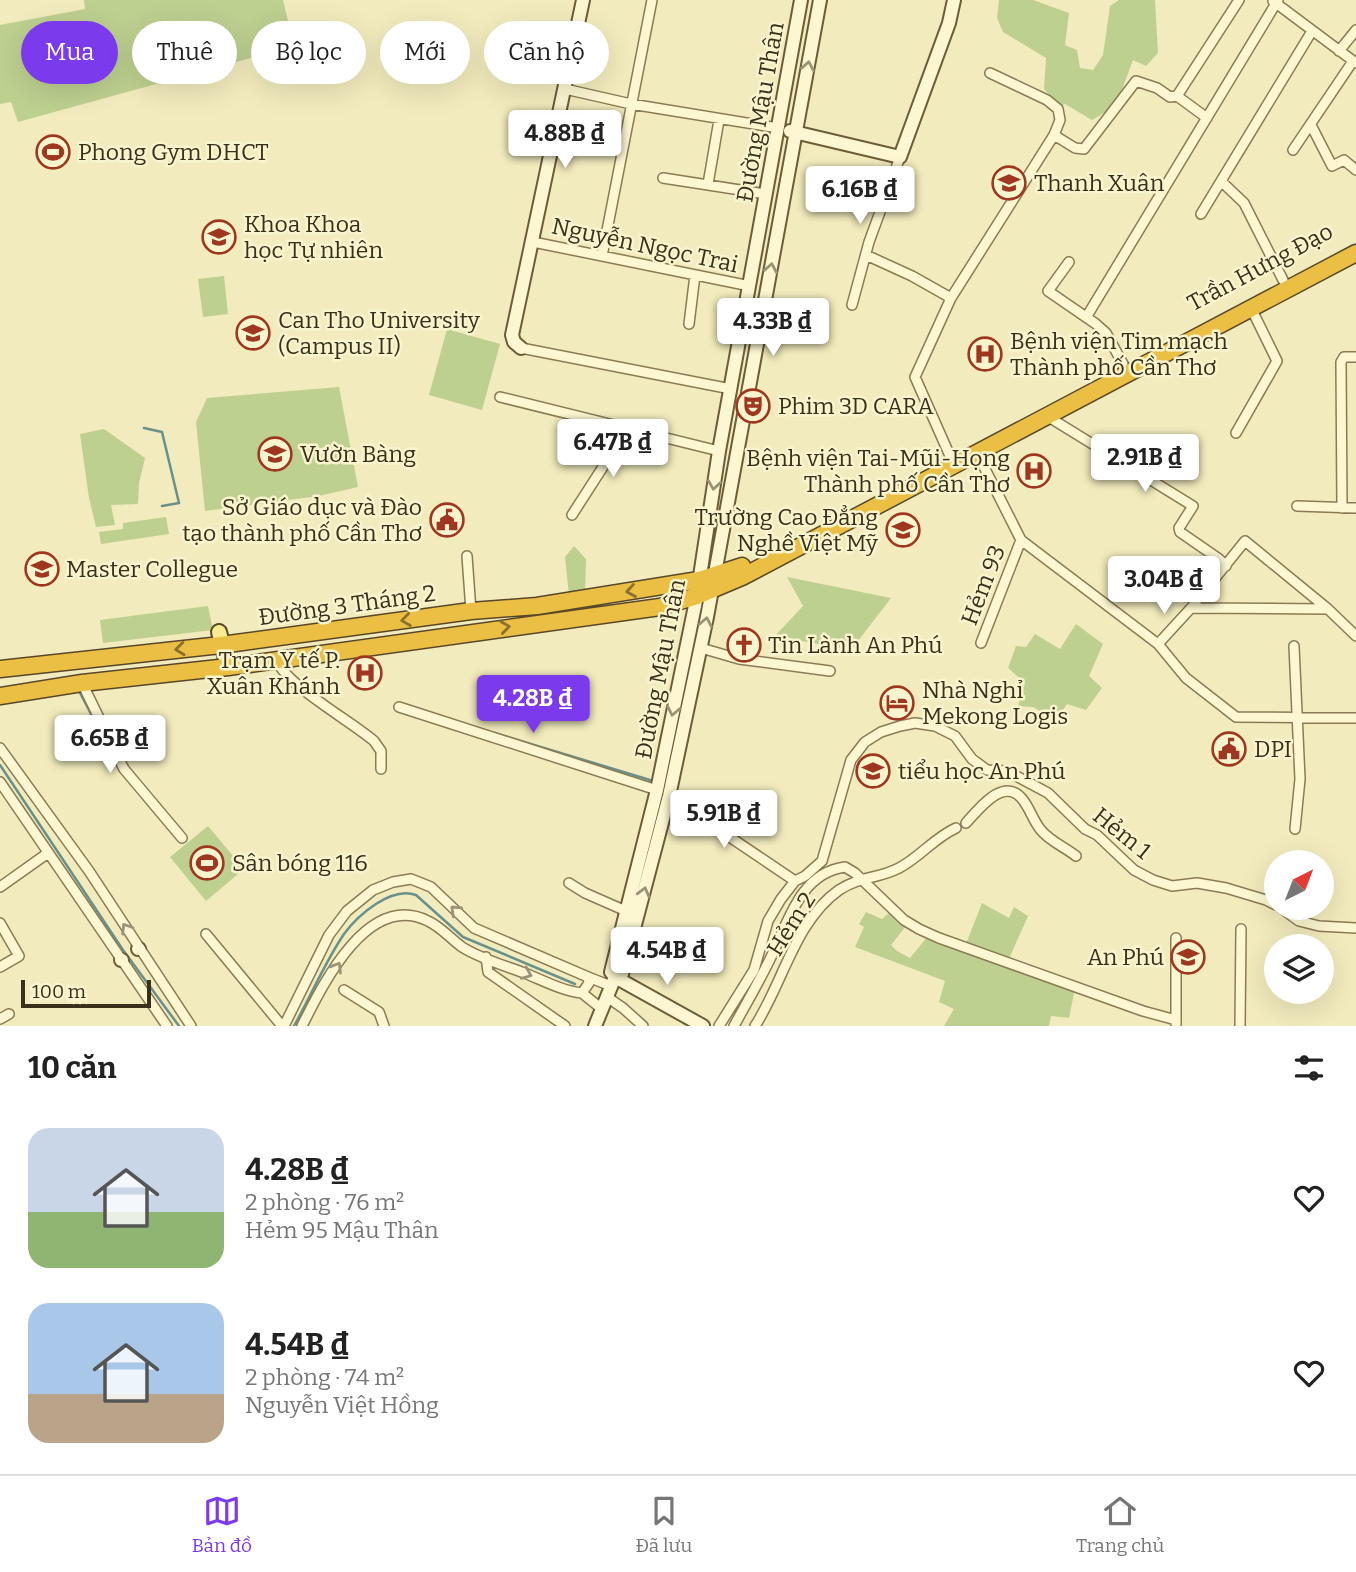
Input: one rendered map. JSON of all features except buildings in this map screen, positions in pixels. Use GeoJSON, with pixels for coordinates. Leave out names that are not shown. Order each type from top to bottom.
{"type":"FeatureCollection","features":[{"type":"Feature","properties":{"kind":"highway","name":"Trần Hưng Đạo"},"geometry":{"type":"LineString","coordinates":[[705,585],[1356,242]]}},
{"type":"Feature","properties":{"kind":"highway","name":"Trần Hưng Đạo"},"geometry":{"type":"LineString","coordinates":[[705,585],[741,577],[1356,253]]}},
{"type":"Feature","properties":{"kind":"highway","name":"Đường 3 Tháng 2"},"geometry":{"type":"LineString","coordinates":[[0,669],[220,638],[537,606],[705,585]]}},
{"type":"Feature","properties":{"kind":"highway","name":"Đường 3 Tháng 2"},"geometry":{"type":"LineString","coordinates":[[0,696],[660,607],[705,585]]}},
{"type":"Feature","properties":{"kind":"main road"},"geometry":{"type":"LineString","coordinates":[[520,348],[512,335],[583,0]]}},
{"type":"Feature","properties":{"kind":"main road","name":"Đường Mậu Thân"},"geometry":{"type":"LineString","coordinates":[[596,1026],[609,988],[625,911],[663,793],[701,648],[719,451],[801,0]]}},
{"type":"Feature","properties":{"kind":"main road","name":"Đường Mậu Thân"},"geometry":{"type":"LineString","coordinates":[[609,988],[622,975],[757,353],[820,0]]}},
{"type":"Feature","properties":{"kind":"main road"},"geometry":{"type":"LineString","coordinates":[[778,128],[900,157],[949,23],[954,0]]}},
{"type":"Feature","properties":{"kind":"main road"},"geometry":{"type":"LineString","coordinates":[[738,348],[757,353]]}},
{"type":"Feature","properties":{"kind":"main road"},"geometry":{"type":"LineString","coordinates":[[220,638],[228,667]]}},
{"type":"Feature","properties":{"kind":"main road"},"geometry":{"type":"LineString","coordinates":[[609,988],[703,1026]]}},
{"type":"Feature","properties":{"kind":"street"},"geometry":{"type":"LineString","coordinates":[[602,256],[652,0]]}},
{"type":"Feature","properties":{"kind":"street"},"geometry":{"type":"LineString","coordinates":[[1177,96],[1239,0]]}},
{"type":"Feature","properties":{"kind":"street"},"geometry":{"type":"LineString","coordinates":[[1087,316],[1275,1],[1354,62],[1293,150]]}},
{"type":"Feature","properties":{"kind":"street"},"geometry":{"type":"LineString","coordinates":[[1339,51],[1356,30]]}},
{"type":"Feature","properties":{"kind":"street"},"geometry":{"type":"LineString","coordinates":[[1201,214],[1312,31]]}},
{"type":"Feature","properties":{"kind":"street"},"geometry":{"type":"LineString","coordinates":[[950,456],[915,377],[951,298],[1054,135],[1060,120],[1058,109],[1047,100],[990,73]]}},
{"type":"Feature","properties":{"kind":"street"},"geometry":{"type":"LineString","coordinates":[[1054,135],[1075,148],[1084,149],[1136,81],[1157,88],[1170,97],[1177,96],[1207,118]]}},
{"type":"Feature","properties":{"kind":"street"},"geometry":{"type":"LineString","coordinates":[[565,89],[631,104],[778,128]]}},
{"type":"Feature","properties":{"kind":"street"},"geometry":{"type":"LineString","coordinates":[[708,184],[719,120]]}},
{"type":"Feature","properties":{"kind":"street"},"geometry":{"type":"LineString","coordinates":[[1311,125],[1332,166],[1344,160],[1356,170]]}},
{"type":"Feature","properties":{"kind":"street"},"geometry":{"type":"LineString","coordinates":[[852,306],[866,255],[900,157]]}},
{"type":"Feature","properties":{"kind":"street"},"geometry":{"type":"LineString","coordinates":[[663,178],[766,194]]}},
{"type":"Feature","properties":{"kind":"street"},"geometry":{"type":"LineString","coordinates":[[1222,182],[1244,203],[1283,280]]}},
{"type":"Feature","properties":{"kind":"street","name":"Nguyễn Ngọc Trai"},"geometry":{"type":"LineString","coordinates":[[533,242],[750,286]]}},
{"type":"Feature","properties":{"kind":"street"},"geometry":{"type":"LineString","coordinates":[[866,255],[951,298]]}},
{"type":"Feature","properties":{"kind":"street"},"geometry":{"type":"LineString","coordinates":[[1069,262],[1048,291],[1087,316],[1106,334],[1123,364]]}},
{"type":"Feature","properties":{"kind":"street"},"geometry":{"type":"LineString","coordinates":[[688,324],[695,275]]}},
{"type":"Feature","properties":{"kind":"street"},"geometry":{"type":"LineString","coordinates":[[1236,433],[1277,361],[1251,308]]}},
{"type":"Feature","properties":{"kind":"street"},"geometry":{"type":"LineString","coordinates":[[520,348],[731,388]]}},
{"type":"Feature","properties":{"kind":"street"},"geometry":{"type":"LineString","coordinates":[[1342,508],[1341,362],[1344,357],[1356,357]]}},
{"type":"Feature","properties":{"kind":"street"},"geometry":{"type":"LineString","coordinates":[[500,397],[719,451]]}},
{"type":"Feature","properties":{"kind":"street"},"geometry":{"type":"LineString","coordinates":[[1047,416],[1194,506],[1179,528],[1180,533],[1226,566]]}},
{"type":"Feature","properties":{"kind":"street"},"geometry":{"type":"LineString","coordinates":[[572,514],[628,428]]}},
{"type":"Feature","properties":{"kind":"street"},"geometry":{"type":"LineString","coordinates":[[977,453],[1021,540],[1158,644],[1186,678],[1236,717],[1356,718]]}},
{"type":"Feature","properties":{"kind":"street"},"geometry":{"type":"LineString","coordinates":[[1297,506],[1356,508]]}},
{"type":"Feature","properties":{"kind":"street","name":"Hẻm 93"},"geometry":{"type":"LineString","coordinates":[[981,643],[1021,540]]}},
{"type":"Feature","properties":{"kind":"street"},"geometry":{"type":"LineString","coordinates":[[1158,644],[1245,541],[1328,609],[1356,636]]}},
{"type":"Feature","properties":{"kind":"street"},"geometry":{"type":"LineString","coordinates":[[467,556],[471,611]]}},
{"type":"Feature","properties":{"kind":"street"},"geometry":{"type":"LineString","coordinates":[[1191,608],[1328,609]]}},
{"type":"Feature","properties":{"kind":"street"},"geometry":{"type":"LineString","coordinates":[[1294,646],[1300,779],[1296,829]]}},
{"type":"Feature","properties":{"kind":"street"},"geometry":{"type":"LineString","coordinates":[[701,648],[739,659],[830,670]]}},
{"type":"Feature","properties":{"kind":"street"},"geometry":{"type":"LineString","coordinates":[[277,660],[280,668],[307,692],[374,741],[381,751],[381,769]]}},
{"type":"Feature","properties":{"kind":"street"},"geometry":{"type":"LineString","coordinates":[[82,683],[124,769],[182,838]]}},
{"type":"Feature","properties":{"kind":"street"},"geometry":{"type":"LineString","coordinates":[[400,707],[663,793],[795,881]]}},
{"type":"Feature","properties":{"kind":"street","name":"Hẻm 1"},"geometry":{"type":"LineString","coordinates":[[719,1026],[754,970],[768,921],[795,881],[822,861],[850,760],[865,742],[881,732],[915,723],[935,726],[955,736],[972,759],[987,770],[1007,771],[1048,793],[1085,829],[1097,835],[1134,870],[1153,880],[1172,886],[1197,883],[1226,888],[1264,899]]}},
{"type":"Feature","properties":{"kind":"street"},"geometry":{"type":"LineString","coordinates":[[0,748],[89,871],[191,1026]]}},
{"type":"Feature","properties":{"kind":"street"},"geometry":{"type":"LineString","coordinates":[[0,782],[167,1026]]}},
{"type":"Feature","properties":{"kind":"street"},"geometry":{"type":"LineString","coordinates":[[966,823],[994,794],[1002,791],[1015,793],[1024,801],[1041,830],[1076,856]]}},
{"type":"Feature","properties":{"kind":"street","name":"Hẻm 2"},"geometry":{"type":"LineString","coordinates":[[755,1026],[769,1005],[796,945],[817,911],[828,899],[859,878],[882,875],[897,869],[941,835],[956,828]]}},
{"type":"Feature","properties":{"kind":"street"},"geometry":{"type":"LineString","coordinates":[[0,887],[48,853]]}},
{"type":"Feature","properties":{"kind":"street"},"geometry":{"type":"LineString","coordinates":[[734,1026],[768,964],[791,913],[810,884],[825,873],[845,867],[904,920],[939,938],[1176,1023],[1176,938]]}},
{"type":"Feature","properties":{"kind":"street"},"geometry":{"type":"LineString","coordinates":[[206,934],[283,1026],[329,935],[347,911],[373,890],[411,879],[431,887],[474,928],[609,988],[636,1024]]}},
{"type":"Feature","properties":{"kind":"street"},"geometry":{"type":"LineString","coordinates":[[569,883],[625,911]]}},
{"type":"Feature","properties":{"kind":"street"},"geometry":{"type":"LineString","coordinates":[[302,1026],[348,948],[370,926],[391,916],[408,916],[429,921],[464,948],[558,987],[582,993],[609,988]]}},
{"type":"Feature","properties":{"kind":"street"},"geometry":{"type":"LineString","coordinates":[[1298,920],[1319,926],[1356,928]]}},
{"type":"Feature","properties":{"kind":"street"},"geometry":{"type":"LineString","coordinates":[[0,923],[19,956],[0,967]]}},
{"type":"Feature","properties":{"kind":"street"},"geometry":{"type":"LineString","coordinates":[[1240,1026],[1241,929]]}},
{"type":"Feature","properties":{"kind":"street"},"geometry":{"type":"LineString","coordinates":[[122,960],[139,949]]}},
{"type":"Feature","properties":{"kind":"street"},"geometry":{"type":"LineString","coordinates":[[486,957],[488,972],[565,1026]]}},
{"type":"Feature","properties":{"kind":"street"},"geometry":{"type":"LineString","coordinates":[[582,993],[589,983],[588,977]]}},
{"type":"Feature","properties":{"kind":"street"},"geometry":{"type":"LineString","coordinates":[[344,990],[379,1012],[384,1026]]}},
{"type":"Feature","properties":{"kind":"green space"},"geometry":{"type":"Polygon","coordinates":[[[84,0],[283,0],[288,21],[251,21],[251,58],[237,62],[237,21],[132,21],[132,84],[156,84],[18,122],[11,102],[0,104],[0,25],[21,21],[21,84],[118,84],[118,21],[21,21],[85,9],[84,0]]]}},
{"type":"Feature","properties":{"kind":"green space"},"geometry":{"type":"Polygon","coordinates":[[[999,0],[1033,0],[1069,13],[1065,45],[1077,50],[1080,68],[1093,70],[1103,55],[1110,6],[1119,0],[1155,0],[1158,53],[1146,66],[1133,60],[1116,106],[1092,120],[1065,104],[1059,106],[1044,89],[1046,58],[1003,32],[997,18],[999,0]]]}},
{"type":"Feature","properties":{"kind":"green space"},"geometry":{"type":"Polygon","coordinates":[[[224,276],[228,314],[203,317],[198,279],[224,276]]]}},
{"type":"Feature","properties":{"kind":"green space"},"geometry":{"type":"Polygon","coordinates":[[[447,329],[500,344],[482,410],[429,395],[447,329]]]}},
{"type":"Feature","properties":{"kind":"green space","name":"Vườn Bàng"},"geometry":{"type":"Polygon","coordinates":[[[339,387],[358,487],[319,496],[205,511],[196,422],[207,398],[339,387]]]}},
{"type":"Feature","properties":{"kind":"green space"},"geometry":{"type":"Polygon","coordinates":[[[104,429],[145,458],[139,483],[138,504],[111,505],[115,525],[96,527],[80,434],[104,429]]]}},
{"type":"Feature","properties":{"kind":"green space"},"geometry":{"type":"Polygon","coordinates":[[[166,517],[169,534],[101,544],[99,532],[123,529],[123,523],[166,517]]]}},
{"type":"Feature","properties":{"kind":"green space"},"geometry":{"type":"Polygon","coordinates":[[[574,546],[586,559],[585,594],[569,595],[565,557],[574,546]]]}},
{"type":"Feature","properties":{"kind":"green space"},"geometry":{"type":"Polygon","coordinates":[[[787,577],[891,598],[851,650],[775,636],[803,606],[787,577]]]}},
{"type":"Feature","properties":{"kind":"green space"},"geometry":{"type":"Polygon","coordinates":[[[208,606],[213,630],[103,643],[100,620],[208,606]]]}},
{"type":"Feature","properties":{"kind":"green space"},"geometry":{"type":"Polygon","coordinates":[[[1076,624],[1103,644],[1089,676],[1102,688],[1086,710],[1067,704],[1056,720],[1033,707],[1018,706],[1025,683],[1008,668],[1016,646],[1026,647],[1035,634],[1060,649],[1076,624]]]}},
{"type":"Feature","properties":{"kind":"green space","name":"Sân bóng 116"},"geometry":{"type":"Polygon","coordinates":[[[208,826],[244,869],[206,901],[170,857],[208,826]]]}},
{"type":"Feature","properties":{"kind":"green space"},"geometry":{"type":"Polygon","coordinates":[[[982,903],[1009,918],[1014,907],[1028,916],[1008,961],[1075,988],[1069,1018],[1051,1016],[1049,1026],[944,1026],[954,1009],[939,1002],[945,981],[855,947],[864,927],[859,924],[866,912],[882,919],[890,912],[906,926],[891,945],[910,958],[928,936],[964,949],[982,903]]]}},
{"type":"Feature","properties":{"kind":"waterway"},"geometry":{"type":"LineString","coordinates":[[144,428],[162,432],[179,503],[162,506]]}},
{"type":"Feature","properties":{"kind":"waterway"},"geometry":{"type":"LineString","coordinates":[[79,691],[103,737]]}},
{"type":"Feature","properties":{"kind":"waterway"},"geometry":{"type":"LineString","coordinates":[[495,733],[650,780]]}},
{"type":"Feature","properties":{"kind":"waterway"},"geometry":{"type":"LineString","coordinates":[[0,765],[123,950],[179,1026]]}},
{"type":"Feature","properties":{"kind":"waterway"},"geometry":{"type":"LineString","coordinates":[[294,1026],[344,934],[376,904],[386,898],[406,893],[416,895],[463,937],[575,984]]}},
{"type":"Feature","properties":{"kind":"place","name":"Phong Gym DHCT"},"geometry":{"type":"Point","coordinates":[53,152]}},
{"type":"Feature","properties":{"kind":"place","name":"Thanh Xuân"},"geometry":{"type":"Point","coordinates":[1009,183]}},
{"type":"Feature","properties":{"kind":"place","name":"Khoa Khoa học Tự nhiên"},"geometry":{"type":"Point","coordinates":[219,237]}},
{"type":"Feature","properties":{"kind":"place","name":"Can Tho University (Campus II)"},"geometry":{"type":"Point","coordinates":[253,333]}},
{"type":"Feature","properties":{"kind":"place","name":"Bệnh viện Tim mạch Thành phố Cần Thơ"},"geometry":{"type":"Point","coordinates":[985,354]}},
{"type":"Feature","properties":{"kind":"place","name":"Phim 3D CARA"},"geometry":{"type":"Point","coordinates":[753,406]}},
{"type":"Feature","properties":{"kind":"place","name":"Vườn Bàng"},"geometry":{"type":"Point","coordinates":[275,454]}},
{"type":"Feature","properties":{"kind":"place","name":"Bệnh viện Tai-Mũi-Họng Thành phố Cần Thơ"},"geometry":{"type":"Point","coordinates":[1034,471]}},
{"type":"Feature","properties":{"kind":"place","name":"Sở Giáo dục và Đào tạo thành phố Cần Thơ"},"geometry":{"type":"Point","coordinates":[447,520]}},
{"type":"Feature","properties":{"kind":"place","name":"Trường Cao Đẳng Nghề Việt Mỹ"},"geometry":{"type":"Point","coordinates":[903,530]}},
{"type":"Feature","properties":{"kind":"place","name":"Master Collegue"},"geometry":{"type":"Point","coordinates":[42,569]}},
{"type":"Feature","properties":{"kind":"place","name":"Tin Lành An Phú"},"geometry":{"type":"Point","coordinates":[744,645]}},
{"type":"Feature","properties":{"kind":"place","name":"Trạm Y tế P. Xuân Khánh"},"geometry":{"type":"Point","coordinates":[365,673]}},
{"type":"Feature","properties":{"kind":"place","name":"Nhà Nghỉ Mekong Logis"},"geometry":{"type":"Point","coordinates":[897,703]}},
{"type":"Feature","properties":{"kind":"place","name":"DPI"},"geometry":{"type":"Point","coordinates":[1229,749]}},
{"type":"Feature","properties":{"kind":"place","name":"tiểu học An Phú"},"geometry":{"type":"Point","coordinates":[873,771]}},
{"type":"Feature","properties":{"kind":"place","name":"Sân bóng 116"},"geometry":{"type":"Point","coordinates":[207,863]}},
{"type":"Feature","properties":{"kind":"place","name":"An Phú"},"geometry":{"type":"Point","coordinates":[1188,957]}}]}
